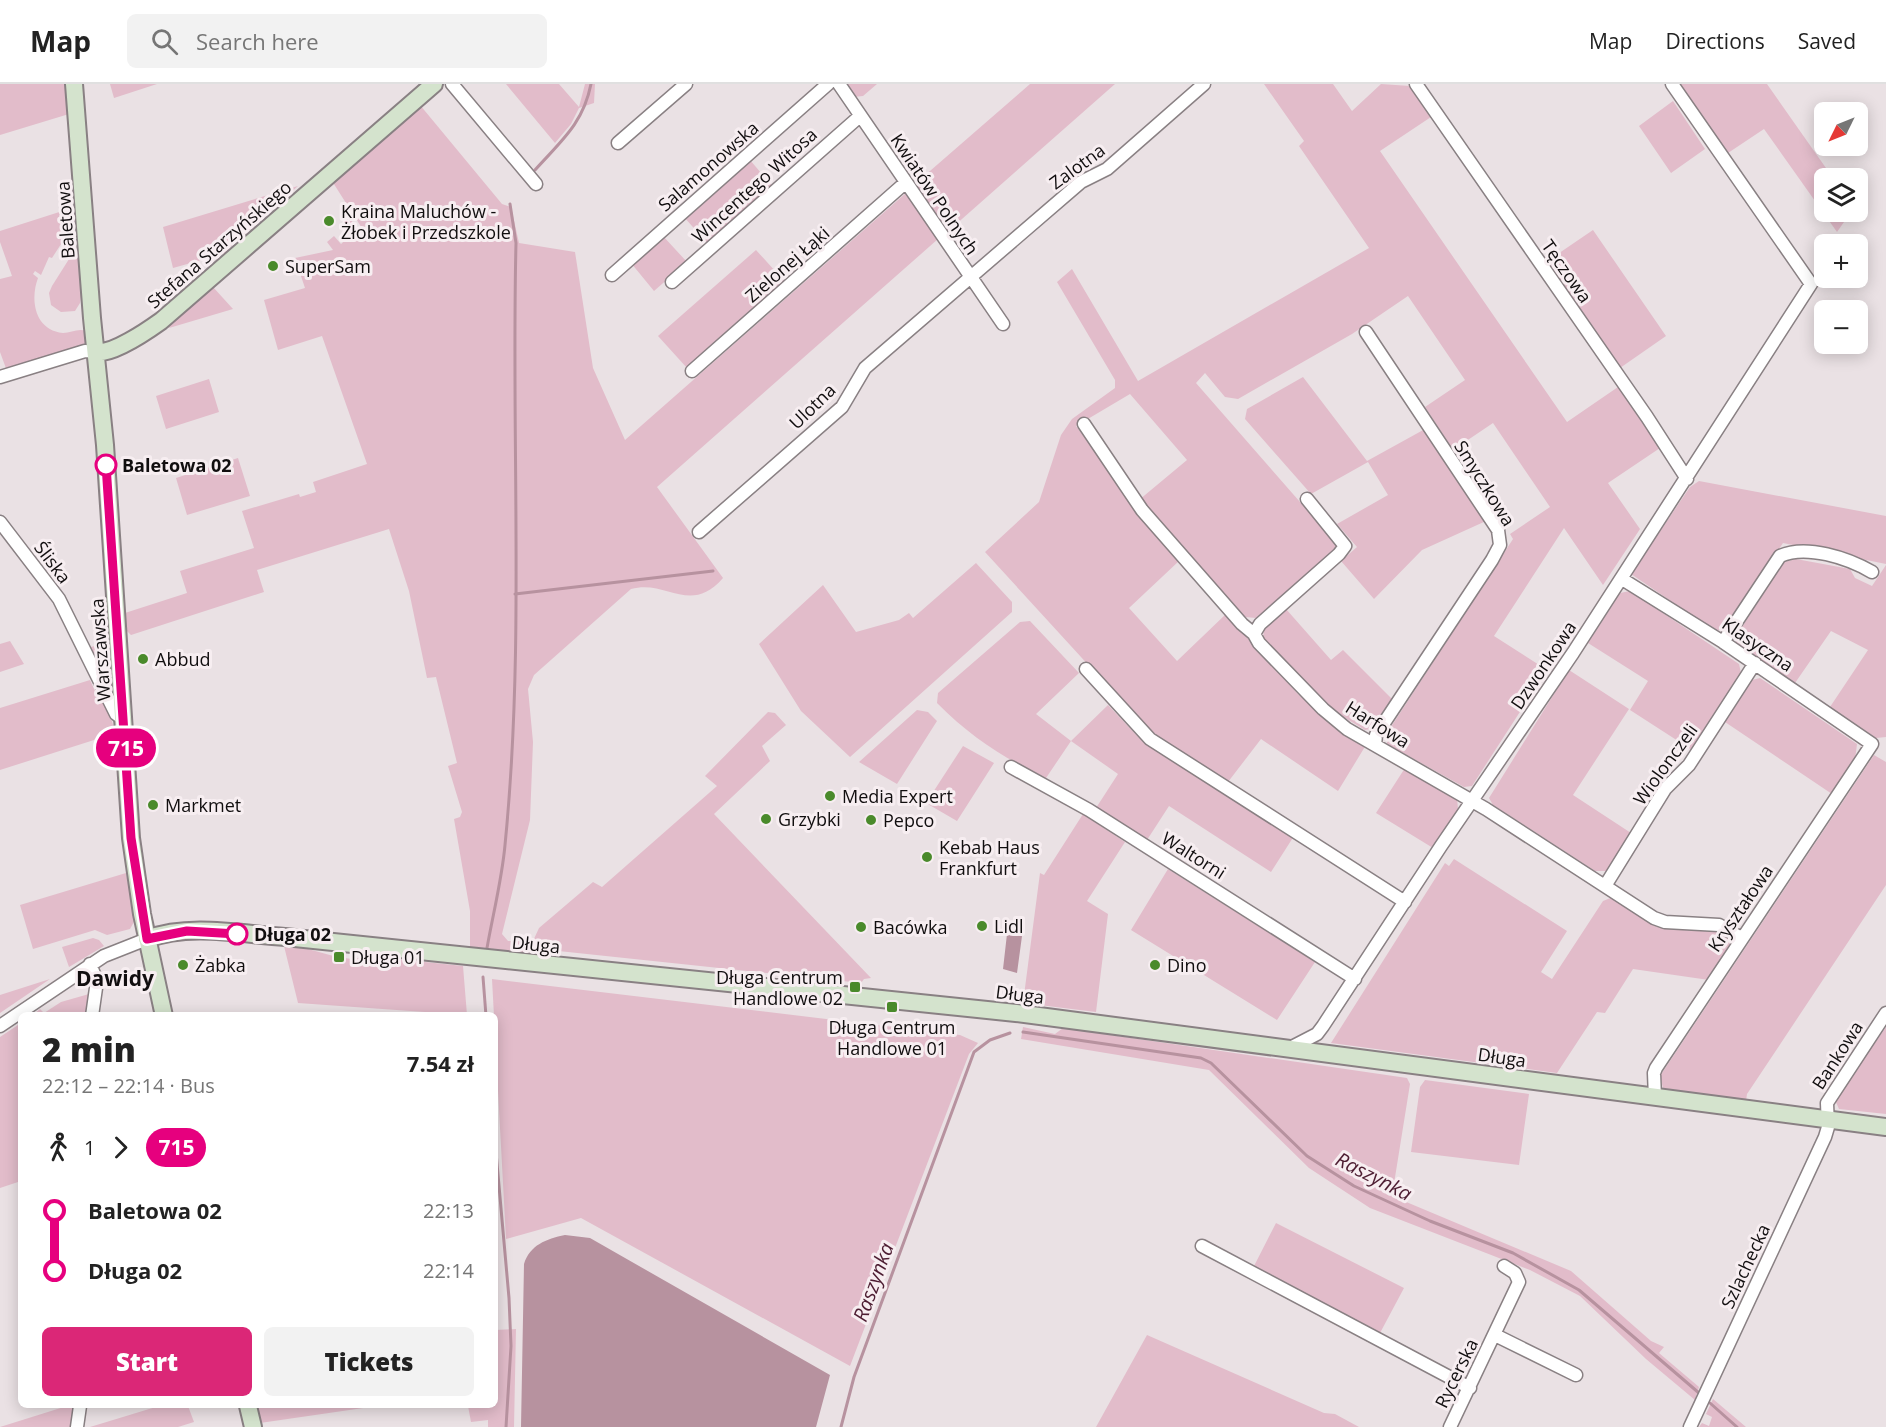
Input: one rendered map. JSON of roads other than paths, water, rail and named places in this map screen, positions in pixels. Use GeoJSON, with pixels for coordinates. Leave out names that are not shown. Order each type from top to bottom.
{"type":"FeatureCollection","features":[{"type":"Feature","properties":{"kind":"street","name":"Baletowa"},"geometry":{"type":"LineString","coordinates":[[74,84],[96,352]]}},
{"type":"Feature","properties":{"kind":"street","name":"Stefana Starzyńskiego"},"geometry":{"type":"LineString","coordinates":[[0,377],[85,351],[103,353],[161,321],[434,84]]}},
{"type":"Feature","properties":{"kind":"street"},"geometry":{"type":"LineString","coordinates":[[452,84],[536,184]]}},
{"type":"Feature","properties":{"kind":"street"},"geometry":{"type":"LineString","coordinates":[[618,143],[686,84]]}},
{"type":"Feature","properties":{"kind":"street","name":"Salamonowska"},"geometry":{"type":"LineString","coordinates":[[612,275],[828,84]]}},
{"type":"Feature","properties":{"kind":"street","name":"Kwiatów Polnych"},"geometry":{"type":"LineString","coordinates":[[839,84],[1003,324]]}},
{"type":"Feature","properties":{"kind":"street","name":"Zalotna"},"geometry":{"type":"LineString","coordinates":[[970,276],[1081,182],[1107,169],[1203,84]]}},
{"type":"Feature","properties":{"kind":"street","name":"Tęczowa"},"geometry":{"type":"LineString","coordinates":[[1416,84],[1687,478]]}},
{"type":"Feature","properties":{"kind":"street","name":"Dzwonkowa"},"geometry":{"type":"LineString","coordinates":[[1288,1049],[1317,1034],[1355,979],[1622,579],[1811,284],[1672,84]]}},
{"type":"Feature","properties":{"kind":"street","name":"Wincentego Witosa"},"geometry":{"type":"LineString","coordinates":[[672,282],[860,116]]}},
{"type":"Feature","properties":{"kind":"street","name":"Zielonej Łąki"},"geometry":{"type":"LineString","coordinates":[[692,371],[905,183]]}},
{"type":"Feature","properties":{"kind":"street","name":"Ulotna"},"geometry":{"type":"LineString","coordinates":[[699,532],[842,406],[866,368],[970,276]]}},
{"type":"Feature","properties":{"kind":"street","name":"Smyczkowa"},"geometry":{"type":"LineString","coordinates":[[1366,332],[1498,530],[1500,539],[1492,560],[1376,735],[1375,745]]}},
{"type":"Feature","properties":{"kind":"street","name":"Warszawska"},"geometry":{"type":"LineString","coordinates":[[96,352],[105,445],[131,838],[147,939],[163,1012]]}},
{"type":"Feature","properties":{"kind":"street","name":"Harfowa"},"geometry":{"type":"LineString","coordinates":[[1084,424],[1134,501],[1242,624],[1254,634],[1259,643],[1323,709],[1347,729],[1472,801],[1661,921],[1712,924],[1741,938]]}},
{"type":"Feature","properties":{"kind":"street"},"geometry":{"type":"LineString","coordinates":[[1254,634],[1260,624],[1339,554],[1345,546],[1307,499]]}},
{"type":"Feature","properties":{"kind":"street","name":"Śliska"},"geometry":{"type":"LineString","coordinates":[[0,522],[59,599],[116,714],[124,720]]}},
{"type":"Feature","properties":{"kind":"street"},"geometry":{"type":"LineString","coordinates":[[1723,642],[1780,556],[1790,552],[1811,552],[1860,565],[1872,572]]}},
{"type":"Feature","properties":{"kind":"street","name":"Klasyczna"},"geometry":{"type":"LineString","coordinates":[[1622,579],[1755,663],[1872,744]]}},
{"type":"Feature","properties":{"kind":"street","name":"Wiolonczeli"},"geometry":{"type":"LineString","coordinates":[[1605,886],[1665,789],[1689,765],[1755,663]]}},
{"type":"Feature","properties":{"kind":"street"},"geometry":{"type":"LineString","coordinates":[[1086,669],[1150,739],[1405,902]]}},
{"type":"Feature","properties":{"kind":"street","name":"Kryształowa"},"geometry":{"type":"LineString","coordinates":[[1655,1098],[1654,1073],[1656,1068],[1872,744]]}},
{"type":"Feature","properties":{"kind":"street","name":"Waltorni"},"geometry":{"type":"LineString","coordinates":[[1011,767],[1089,810],[1355,979]]}},
{"type":"Feature","properties":{"kind":"street","name":"Długa"},"geometry":{"type":"LineString","coordinates":[[147,939],[172,932],[201,930],[285,937],[1016,1012],[1886,1127]]}},
{"type":"Feature","properties":{"kind":"street"},"geometry":{"type":"LineString","coordinates":[[20,1012],[90,964],[117,950],[147,939]]}},
{"type":"Feature","properties":{"kind":"street"},"geometry":{"type":"LineString","coordinates":[[90,964],[97,981],[93,1012]]}},
{"type":"Feature","properties":{"kind":"street","name":"Bankowa"},"geometry":{"type":"LineString","coordinates":[[1827,1119],[1827,1103],[1886,1013]]}},
{"type":"Feature","properties":{"kind":"street"},"geometry":{"type":"LineString","coordinates":[[0,1026],[18,1014]]}},
{"type":"Feature","properties":{"kind":"street","name":"Szlachecka"},"geometry":{"type":"LineString","coordinates":[[1690,1427],[1825,1137],[1827,1119]]}},
{"type":"Feature","properties":{"kind":"street"},"geometry":{"type":"LineString","coordinates":[[1202,1246],[1470,1388]]}},
{"type":"Feature","properties":{"kind":"street","name":"Rycerska"},"geometry":{"type":"LineString","coordinates":[[1450,1427],[1519,1282],[1518,1278],[1504,1266]]}},
{"type":"Feature","properties":{"kind":"street","name":"Rycerska"},"geometry":{"type":"LineString","coordinates":[[1495,1335],[1576,1375]]}},
{"type":"Feature","properties":{"kind":"street"},"geometry":{"type":"LineString","coordinates":[[77,1427],[80,1408]]}},
{"type":"Feature","properties":{"kind":"street"},"geometry":{"type":"LineString","coordinates":[[248,1408],[253,1427]]}},
{"type":"Feature","properties":{"kind":"waterway"},"geometry":{"type":"LineString","coordinates":[[535,170],[577,121],[591,84]]}},
{"type":"Feature","properties":{"kind":"waterway"},"geometry":{"type":"LineString","coordinates":[[487,948],[505,845],[514,695],[516,243],[510,204]]}},
{"type":"Feature","properties":{"kind":"waterway"},"geometry":{"type":"LineString","coordinates":[[515,594],[713,571]]}},
{"type":"Feature","properties":{"kind":"waterway"},"geometry":{"type":"LineString","coordinates":[[483,977],[486,1012]]}},
{"type":"Feature","properties":{"kind":"waterway","name":"Raszynka"},"geometry":{"type":"LineString","coordinates":[[1023,1032],[1201,1058],[1211,1063],[1307,1156],[1354,1186],[1430,1221],[1513,1253],[1579,1290],[1699,1393]]}},
{"type":"Feature","properties":{"kind":"waterway","name":"Raszynka"},"geometry":{"type":"LineString","coordinates":[[841,1427],[854,1377],[974,1052],[990,1040],[1010,1033]]}},
{"type":"Feature","properties":{"kind":"waterway"},"geometry":{"type":"LineString","coordinates":[[498,1175],[511,1346],[506,1427]]}},
{"type":"Feature","properties":{"kind":"waterway","name":"Raszynka"},"geometry":{"type":"LineString","coordinates":[[1710,1403],[1737,1427]]}},
{"type":"Feature","properties":{"kind":"place","name":"Kraina Maluchów - Żłobek i Przedszkole"},"geometry":{"type":"Point","coordinates":[329,221]}},
{"type":"Feature","properties":{"kind":"place","name":"SuperSam"},"geometry":{"type":"Point","coordinates":[273,266]}},
{"type":"Feature","properties":{"kind":"place","name":"Baletowa 02"},"geometry":{"type":"Point","coordinates":[106,465]}},
{"type":"Feature","properties":{"kind":"place","name":"Abbud"},"geometry":{"type":"Point","coordinates":[143,659]}},
{"type":"Feature","properties":{"kind":"place","name":"Media Expert"},"geometry":{"type":"Point","coordinates":[830,796]}},
{"type":"Feature","properties":{"kind":"place","name":"Markmet"},"geometry":{"type":"Point","coordinates":[153,805]}},
{"type":"Feature","properties":{"kind":"place","name":"Grzybki"},"geometry":{"type":"Point","coordinates":[766,819]}},
{"type":"Feature","properties":{"kind":"place","name":"Pepco"},"geometry":{"type":"Point","coordinates":[871,820]}},
{"type":"Feature","properties":{"kind":"place","name":"Kebab Haus Frankfurt"},"geometry":{"type":"Point","coordinates":[927,857]}},
{"type":"Feature","properties":{"kind":"place","name":"Lidl"},"geometry":{"type":"Point","coordinates":[982,926]}},
{"type":"Feature","properties":{"kind":"place","name":"Bacówka"},"geometry":{"type":"Point","coordinates":[861,927]}},
{"type":"Feature","properties":{"kind":"place","name":"Długa 02"},"geometry":{"type":"Point","coordinates":[237,934]}},
{"type":"Feature","properties":{"kind":"place","name":"Długa 01"},"geometry":{"type":"Point","coordinates":[339,957]}},
{"type":"Feature","properties":{"kind":"place","name":"Żabka"},"geometry":{"type":"Point","coordinates":[183,965]}},
{"type":"Feature","properties":{"kind":"place","name":"Dino"},"geometry":{"type":"Point","coordinates":[1155,965]}},
{"type":"Feature","properties":{"kind":"place","name":"Długa Centrum Handlowe 02"},"geometry":{"type":"Point","coordinates":[855,987]}},
{"type":"Feature","properties":{"kind":"place","name":"Długa Centrum Handlowe 01"},"geometry":{"type":"Point","coordinates":[892,1007]}},
{"type":"Feature","properties":{"kind":"district","name":"Dawidy"},"geometry":{"type":"Point","coordinates":[115,978]}}]}
